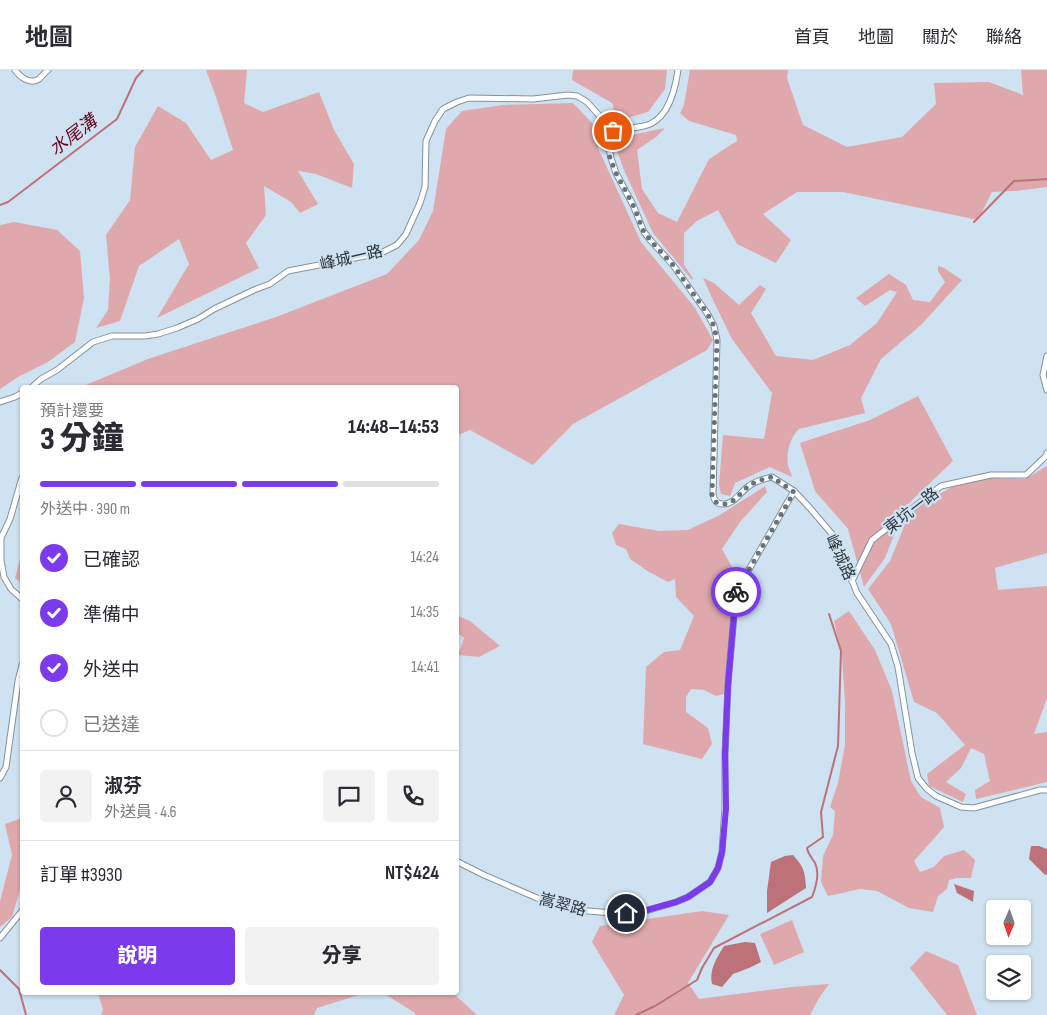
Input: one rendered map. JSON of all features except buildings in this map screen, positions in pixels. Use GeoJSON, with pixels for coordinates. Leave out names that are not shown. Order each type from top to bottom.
{"type":"FeatureCollection","features":[{"type":"Feature","properties":{"kind":"street"},"geometry":{"type":"LineString","coordinates":[[15,70],[30,82],[38,80],[48,70]]}},
{"type":"Feature","properties":{"kind":"street"},"geometry":{"type":"LineString","coordinates":[[613,131],[646,126],[658,119],[669,104],[678,70]]}},
{"type":"Feature","properties":{"kind":"street","name":"峰城一路"},"geometry":{"type":"LineString","coordinates":[[34,385],[93,342],[112,336],[158,334],[177,328],[270,284],[288,271],[383,252],[398,244],[406,234],[425,187],[426,141],[434,122],[443,109],[457,102],[469,98],[533,99],[568,95],[577,96],[588,102],[613,131]]}},
{"type":"Feature","properties":{"kind":"street","name":"峰城路"},"geometry":{"type":"LineString","coordinates":[[613,131],[608,144],[610,158],[644,232],[673,265],[714,326],[717,340],[713,500],[718,504],[727,504],[739,496],[748,486],[772,477],[794,492],[832,534],[857,593],[891,644],[898,667],[918,778],[927,790],[961,807],[974,808],[1040,790],[1047,790]]}},
{"type":"Feature","properties":{"kind":"street"},"geometry":{"type":"LineString","coordinates":[[1047,356],[1043,375],[1047,390]]}},
{"type":"Feature","properties":{"kind":"street"},"geometry":{"type":"LineString","coordinates":[[0,402],[20,393]]}},
{"type":"Feature","properties":{"kind":"street","name":"東坑一路"},"geometry":{"type":"LineString","coordinates":[[852,582],[872,540],[941,486],[991,475],[1026,475],[1047,453]]}},
{"type":"Feature","properties":{"kind":"street"},"geometry":{"type":"LineString","coordinates":[[20,481],[10,519],[1,538],[4,577],[11,589],[20,597]]}},
{"type":"Feature","properties":{"kind":"street","name":"嵩翠路"},"geometry":{"type":"LineString","coordinates":[[459,862],[537,898],[577,910],[591,912],[640,912],[688,897],[710,882],[718,868],[722,852],[726,808],[725,754],[728,684],[736,592],[794,492]]}},
{"type":"Feature","properties":{"kind":"street"},"geometry":{"type":"LineString","coordinates":[[0,778],[6,767],[20,675]]}},
{"type":"Feature","properties":{"kind":"street"},"geometry":{"type":"LineString","coordinates":[[0,938],[20,913]]}},
{"type":"Feature","properties":{"kind":"shaded area"},"geometry":{"type":"Polygon","coordinates":[[[206,70],[247,70],[244,103],[263,112],[319,92],[334,130],[354,164],[352,188],[316,174],[298,171],[318,204],[300,213],[291,202],[264,186],[266,215],[246,243],[259,268],[157,318],[189,264],[179,239],[139,266],[120,321],[96,328],[108,310],[110,279],[106,235],[130,200],[135,147],[158,106],[186,123],[211,160],[233,150],[206,70]]]}},
{"type":"Feature","properties":{"kind":"shaded area"},"geometry":{"type":"Polygon","coordinates":[[[573,70],[667,70],[665,89],[648,112],[617,121],[612,103],[572,80],[573,70]]]}},
{"type":"Feature","properties":{"kind":"shaded area"},"geometry":{"type":"Polygon","coordinates":[[[690,70],[788,70],[787,78],[803,125],[847,147],[902,137],[936,104],[934,83],[989,82],[1023,95],[1021,70],[1047,70],[1047,187],[992,192],[978,220],[843,192],[797,192],[763,214],[791,240],[776,263],[737,244],[718,210],[697,221],[684,233],[684,265],[693,278],[692,280],[653,233],[623,168],[615,144],[622,137],[665,128],[656,137],[637,150],[642,189],[658,213],[677,222],[709,159],[737,141],[736,135],[689,121],[680,113],[684,105],[690,70]]]}},
{"type":"Feature","properties":{"kind":"shaded area"},"geometry":{"type":"Polygon","coordinates":[[[573,103],[599,130],[598,148],[641,242],[695,308],[713,340],[707,350],[573,424],[533,465],[470,430],[459,435],[459,385],[86,385],[148,359],[276,317],[387,274],[419,240],[433,211],[446,129],[462,111],[503,105],[573,103]]]}},
{"type":"Feature","properties":{"kind":"shaded area"},"geometry":{"type":"Polygon","coordinates":[[[14,222],[57,230],[80,251],[84,298],[75,342],[48,362],[18,377],[0,389],[0,225],[14,222]]]}},
{"type":"Feature","properties":{"kind":"shaded area"},"geometry":{"type":"Polygon","coordinates":[[[938,266],[962,280],[921,325],[881,359],[861,398],[865,413],[799,429],[793,436],[788,450],[788,465],[792,477],[770,467],[735,483],[730,496],[721,494],[719,485],[723,435],[764,439],[772,393],[732,339],[703,278],[714,283],[739,305],[760,285],[766,289],[751,313],[776,356],[813,360],[850,345],[877,323],[897,292],[890,290],[865,306],[856,298],[889,274],[906,285],[913,300],[930,302],[945,282],[938,271],[938,266]]]}},
{"type":"Feature","properties":{"kind":"shaded area"},"geometry":{"type":"Polygon","coordinates":[[[918,396],[953,461],[905,507],[885,558],[864,587],[848,529],[815,491],[800,443],[870,420],[918,396]]]}},
{"type":"Feature","properties":{"kind":"shaded area"},"geometry":{"type":"Polygon","coordinates":[[[1047,466],[1047,553],[995,568],[998,590],[1047,586],[1047,698],[1034,734],[1047,732],[1047,782],[976,799],[975,790],[990,781],[984,754],[971,748],[961,768],[946,782],[966,794],[963,802],[929,786],[927,774],[965,745],[937,713],[914,702],[891,624],[868,589],[890,561],[910,512],[958,483],[993,478],[1025,479],[1047,466]]]}},
{"type":"Feature","properties":{"kind":"shaded area"},"geometry":{"type":"Polygon","coordinates":[[[765,486],[767,492],[740,522],[722,549],[738,581],[724,694],[716,696],[704,690],[691,689],[686,697],[686,712],[708,728],[712,744],[702,759],[643,744],[646,667],[664,652],[680,650],[694,616],[676,597],[675,579],[668,582],[630,559],[626,549],[616,545],[612,533],[619,524],[659,531],[688,530],[720,515],[765,486]]]}},
{"type":"Feature","properties":{"kind":"shaded area"},"geometry":{"type":"Polygon","coordinates":[[[20,559],[20,582],[15,578],[20,559]]]}},
{"type":"Feature","properties":{"kind":"shaded area"},"geometry":{"type":"Polygon","coordinates":[[[849,611],[875,650],[892,691],[911,781],[921,797],[940,808],[944,827],[914,861],[920,872],[934,867],[944,856],[964,850],[975,860],[971,878],[949,880],[947,889],[938,896],[933,912],[909,908],[877,891],[860,889],[828,896],[821,882],[823,856],[833,835],[835,811],[830,807],[838,783],[845,745],[842,656],[834,621],[849,611]]]}},
{"type":"Feature","properties":{"kind":"shaded area"},"geometry":{"type":"Polygon","coordinates":[[[459,616],[470,621],[500,646],[479,657],[459,655],[464,638],[459,634],[459,616]]]}},
{"type":"Feature","properties":{"kind":"shaded area"},"geometry":{"type":"Polygon","coordinates":[[[20,819],[20,890],[12,917],[0,927],[0,901],[12,855],[5,824],[20,819]]]}},
{"type":"Feature","properties":{"kind":"shaded area"},"geometry":{"type":"Polygon","coordinates":[[[1031,846],[1047,849],[1047,874],[1045,875],[1029,859],[1031,846]]]}},
{"type":"Feature","properties":{"kind":"shaded area"},"geometry":{"type":"Polygon","coordinates":[[[793,855],[803,870],[806,888],[767,913],[767,891],[771,862],[793,855]]]}},
{"type":"Feature","properties":{"kind":"shaded area"},"geometry":{"type":"Polygon","coordinates":[[[954,884],[974,891],[973,902],[957,893],[954,884]]]}},
{"type":"Feature","properties":{"kind":"shaded area"},"geometry":{"type":"Polygon","coordinates":[[[702,911],[729,915],[688,983],[699,999],[829,984],[810,1015],[614,1015],[624,995],[592,942],[600,926],[702,911]]]}},
{"type":"Feature","properties":{"kind":"shaded area"},"geometry":{"type":"Polygon","coordinates":[[[792,920],[804,952],[774,965],[760,934],[792,920]]]}},
{"type":"Feature","properties":{"kind":"shaded area"},"geometry":{"type":"Polygon","coordinates":[[[745,942],[755,943],[761,962],[733,974],[722,987],[712,984],[712,969],[724,946],[745,942]]]}},
{"type":"Feature","properties":{"kind":"shaded area"},"geometry":{"type":"Polygon","coordinates":[[[926,951],[958,965],[977,1015],[947,1015],[910,968],[926,951]]]}},
{"type":"Feature","properties":{"kind":"shaded area"},"geometry":{"type":"Polygon","coordinates":[[[99,995],[359,995],[317,1008],[314,1015],[101,1015],[103,1010],[99,995]]]}},
{"type":"Feature","properties":{"kind":"shaded area"},"geometry":{"type":"Polygon","coordinates":[[[386,995],[455,995],[477,1015],[415,1015],[415,1013],[386,995]]]}},
{"type":"Feature","properties":{"kind":"waterway","name":"水尾溝"},"geometry":{"type":"LineString","coordinates":[[0,205],[8,202],[117,119],[136,78],[143,70]]}},
{"type":"Feature","properties":{"kind":"waterway"},"geometry":{"type":"LineString","coordinates":[[974,222],[1014,181],[1047,179]]}},
{"type":"Feature","properties":{"kind":"waterway"},"geometry":{"type":"LineString","coordinates":[[636,1015],[655,1006],[697,980],[714,948],[812,897],[817,871],[807,848],[823,837],[821,812],[838,746],[841,651],[829,614]]}},
{"type":"Feature","properties":{"kind":"waterway","name":"水尾溝"},"geometry":{"type":"LineString","coordinates":[[0,970],[19,989],[20,993]]}},
{"type":"Feature","properties":{"kind":"waterway","name":"水尾溝"},"geometry":{"type":"LineString","coordinates":[[21,995],[26,1015]]}},
{"type":"Feature","properties":{"kind":"way so far"},"geometry":{"type":"LineString","coordinates":[[613,131],[608,144],[610,158],[644,232],[673,265],[714,326],[717,340],[713,500],[718,504],[727,504],[739,496],[748,486],[772,477],[794,492],[736,592]]}},
{"type":"Feature","properties":{"kind":"route"},"geometry":{"type":"LineString","coordinates":[[626,913],[640,912],[688,897],[710,882],[718,868],[722,852],[726,808],[725,754],[728,684],[736,592]]}}]}
